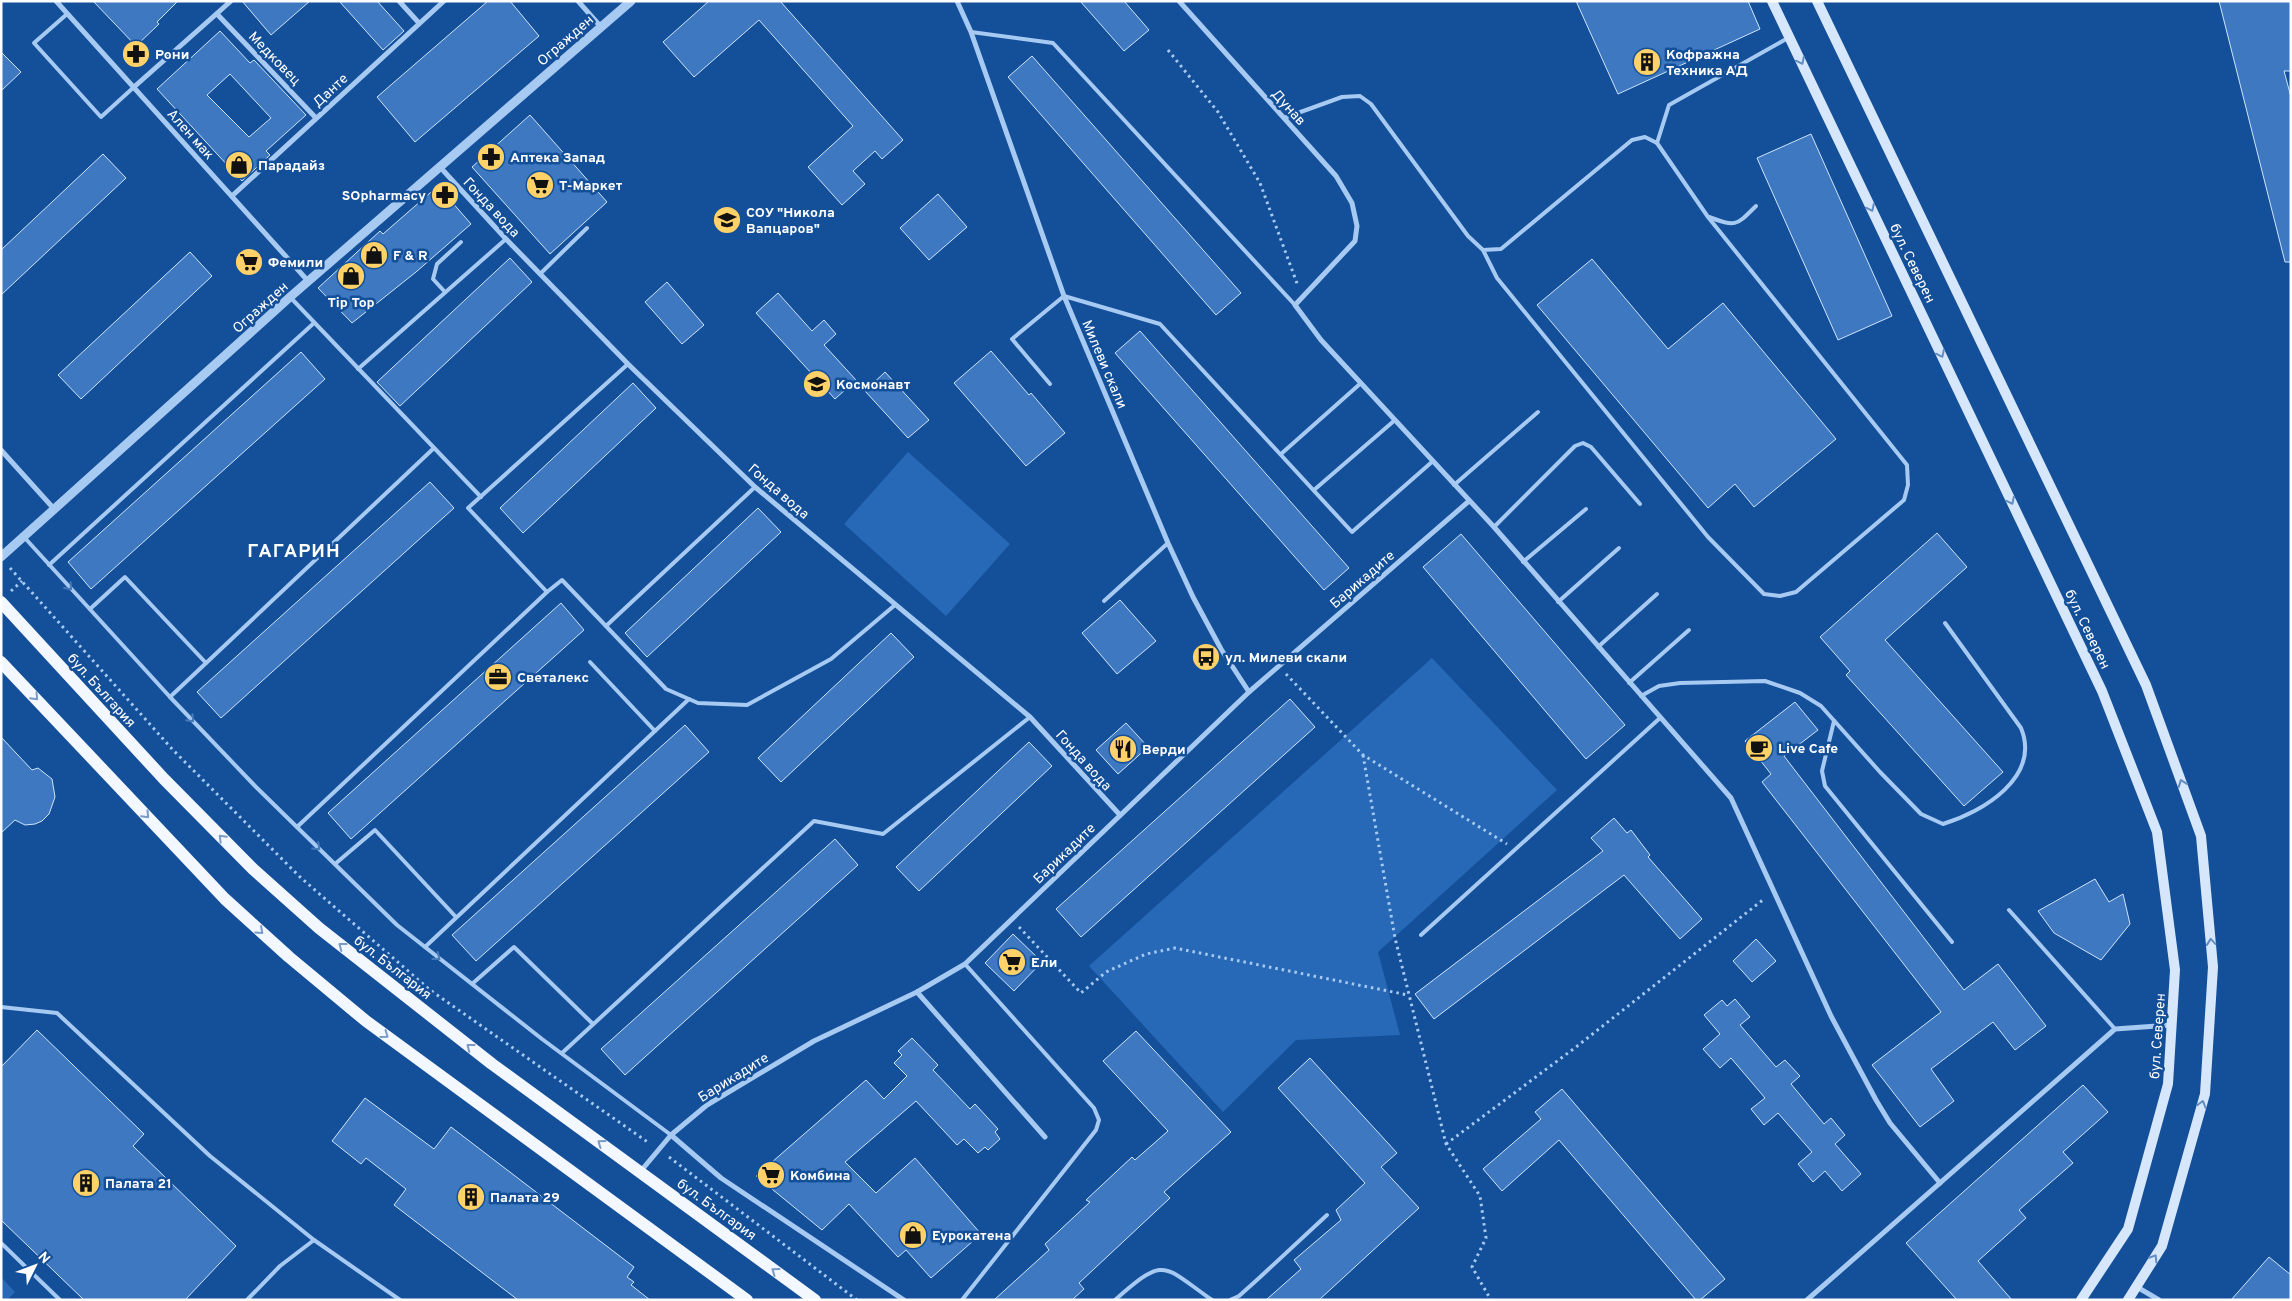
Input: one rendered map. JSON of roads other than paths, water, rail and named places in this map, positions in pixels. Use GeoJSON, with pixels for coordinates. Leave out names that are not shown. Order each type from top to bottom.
{"type":"FeatureCollection","features":[{"type":"Feature","properties":{"kind":"main road","name":"бул. Северен"},"geometry":{"type":"LineString","coordinates":[[1772,1],[2102,690],[2157,832],[2175,970],[2168,1084],[2128,1229],[2081,1300]]}},
{"type":"Feature","properties":{"kind":"main road","name":"бул. Северен"},"geometry":{"type":"LineString","coordinates":[[1817,1],[2146,685],[2201,836],[2213,967],[2205,1094],[2162,1246],[2128,1300]]}},
{"type":"Feature","properties":{"kind":"main road","name":"бул. България"},"geometry":{"type":"LineString","coordinates":[[1,602],[164,779],[260,876],[319,928],[492,1064],[815,1300]]}},
{"type":"Feature","properties":{"kind":"main road"},"geometry":{"type":"LineString","coordinates":[[1,662],[225,899],[288,957],[366,1021],[747,1300]]}},
{"type":"Feature","properties":{"kind":"street","name":"Ален мак"},"geometry":{"type":"LineString","coordinates":[[56,1],[308,282]]}},
{"type":"Feature","properties":{"kind":"street"},"geometry":{"type":"LineString","coordinates":[[134,87],[231,1]]}},
{"type":"Feature","properties":{"kind":"street"},"geometry":{"type":"LineString","coordinates":[[399,1],[419,23]]}},
{"type":"Feature","properties":{"kind":"street","name":"Данте"},"geometry":{"type":"LineString","coordinates":[[232,196],[444,1]]}},
{"type":"Feature","properties":{"kind":"street"},"geometry":{"type":"LineString","coordinates":[[578,1],[601,27]]}},
{"type":"Feature","properties":{"kind":"street","name":"Огражден"},"geometry":{"type":"LineString","coordinates":[[1,557],[56,510],[308,282],[631,1]]}},
{"type":"Feature","properties":{"kind":"street","name":"Милеви скали"},"geometry":{"type":"LineString","coordinates":[[957,1],[971,32],[1064,296],[1193,597],[1221,649],[1249,692]]}},
{"type":"Feature","properties":{"kind":"street","name":"Дунав"},"geometry":{"type":"LineString","coordinates":[[1179,1],[1336,176],[1352,203],[1357,226],[1355,241],[1295,305]]}},
{"type":"Feature","properties":{"kind":"street","name":"Медковец"},"geometry":{"type":"LineString","coordinates":[[217,14],[316,118]]}},
{"type":"Feature","properties":{"kind":"street","name":"Гонда вода"},"geometry":{"type":"LineString","coordinates":[[440,167],[506,239],[628,364],[755,487],[1030,717],[1120,816]]}},
{"type":"Feature","properties":{"kind":"street"},"geometry":{"type":"LineString","coordinates":[[1295,305],[1321,340],[1494,527],[1731,798],[1831,1016],[1876,1100],[1890,1123],[1940,1183]]}},
{"type":"Feature","properties":{"kind":"street"},"geometry":{"type":"LineString","coordinates":[[1,450],[56,510]]}},
{"type":"Feature","properties":{"kind":"street","name":"Барикадите"},"geometry":{"type":"LineString","coordinates":[[640,1172],[671,1135],[707,1105],[814,1041],[917,992],[965,964],[1249,692],[1469,501]]}},
{"type":"Feature","properties":{"kind":"street"},"geometry":{"type":"LineString","coordinates":[[917,992],[1045,1137]]}},
{"type":"Feature","properties":{"kind":"street"},"geometry":{"type":"LineString","coordinates":[[1807,1300],[2115,1029],[2171,1025]]}},
{"type":"Feature","properties":{"kind":"street"},"geometry":{"type":"LineString","coordinates":[[671,1135],[721,1178],[904,1300]]}},
{"type":"Feature","properties":{"kind":"street"},"geometry":{"type":"LineString","coordinates":[[2136,1287],[2159,1300]]}},
{"type":"Feature","properties":{"kind":"lane"},"geometry":{"type":"LineString","coordinates":[[67,14],[34,43],[101,117],[134,87]]}},
{"type":"Feature","properties":{"kind":"lane"},"geometry":{"type":"LineString","coordinates":[[971,32],[1053,43],[1295,305]]}},
{"type":"Feature","properties":{"kind":"lane"},"geometry":{"type":"LineString","coordinates":[[1657,144],[1669,104],[1790,37]]}},
{"type":"Feature","properties":{"kind":"lane"},"geometry":{"type":"LineString","coordinates":[[1284,118],[1342,97],[1360,96],[1371,104],[1468,236],[1483,250],[1497,278],[1708,537],[1764,594],[1780,596],[1796,592],[1904,500],[1908,485],[1907,465],[1708,217],[1657,144],[1645,137],[1632,140],[1501,249],[1483,250]]}},
{"type":"Feature","properties":{"kind":"lane"},"geometry":{"type":"LineString","coordinates":[[1708,217],[1730,225],[1741,220],[1756,206]]}},
{"type":"Feature","properties":{"kind":"lane"},"geometry":{"type":"LineString","coordinates":[[540,274],[587,228]]}},
{"type":"Feature","properties":{"kind":"lane"},"geometry":{"type":"LineString","coordinates":[[358,369],[506,239]]}},
{"type":"Feature","properties":{"kind":"lane"},"geometry":{"type":"LineString","coordinates":[[445,292],[432,279],[437,264],[461,242]]}},
{"type":"Feature","properties":{"kind":"lane"},"geometry":{"type":"LineString","coordinates":[[1050,384],[1012,339],[1064,296],[1160,324],[1352,532],[1433,461]]}},
{"type":"Feature","properties":{"kind":"lane"},"geometry":{"type":"LineString","coordinates":[[290,298],[481,497]]}},
{"type":"Feature","properties":{"kind":"lane"},"geometry":{"type":"LineString","coordinates":[[50,565],[314,324]]}},
{"type":"Feature","properties":{"kind":"lane"},"geometry":{"type":"LineString","coordinates":[[547,592],[468,508],[628,364]]}},
{"type":"Feature","properties":{"kind":"lane"},"geometry":{"type":"LineString","coordinates":[[1281,454],[1361,383]]}},
{"type":"Feature","properties":{"kind":"lane"},"geometry":{"type":"LineString","coordinates":[[1454,485],[1538,412]]}},
{"type":"Feature","properties":{"kind":"lane"},"geometry":{"type":"LineString","coordinates":[[1314,490],[1395,420]]}},
{"type":"Feature","properties":{"kind":"lane"},"geometry":{"type":"LineString","coordinates":[[1494,527],[1575,446],[1583,443],[1591,446],[1640,504]]}},
{"type":"Feature","properties":{"kind":"lane"},"geometry":{"type":"LineString","coordinates":[[170,697],[434,448]]}},
{"type":"Feature","properties":{"kind":"lane"},"geometry":{"type":"LineString","coordinates":[[606,626],[755,487]]}},
{"type":"Feature","properties":{"kind":"lane"},"geometry":{"type":"LineString","coordinates":[[1523,562],[1586,509]]}},
{"type":"Feature","properties":{"kind":"lane"},"geometry":{"type":"LineString","coordinates":[[24,538],[170,697],[297,828],[397,925],[562,1054],[671,1135]]}},
{"type":"Feature","properties":{"kind":"lane"},"geometry":{"type":"LineString","coordinates":[[1104,601],[1168,542]]}},
{"type":"Feature","properties":{"kind":"lane"},"geometry":{"type":"LineString","coordinates":[[1558,602],[1619,548]]}},
{"type":"Feature","properties":{"kind":"lane"},"geometry":{"type":"LineString","coordinates":[[90,609],[125,577],[206,663]]}},
{"type":"Feature","properties":{"kind":"lane"},"geometry":{"type":"LineString","coordinates":[[297,828],[562,580],[666,689],[698,703],[747,705],[831,660],[895,604]]}},
{"type":"Feature","properties":{"kind":"lane"},"geometry":{"type":"LineString","coordinates":[[1598,647],[1657,594]]}},
{"type":"Feature","properties":{"kind":"lane"},"geometry":{"type":"LineString","coordinates":[[1641,696],[1659,686],[1680,682],[1765,681],[1800,693],[1822,706],[1920,814],[1943,824],[1961,819],[1998,796],[2014,779],[2025,759],[2026,741],[2020,728],[1945,623]]}},
{"type":"Feature","properties":{"kind":"lane"},"geometry":{"type":"LineString","coordinates":[[1629,683],[1689,630]]}},
{"type":"Feature","properties":{"kind":"lane"},"geometry":{"type":"LineString","coordinates":[[590,662],[655,731]]}},
{"type":"Feature","properties":{"kind":"lane"},"geometry":{"type":"LineString","coordinates":[[424,947],[689,699]]}},
{"type":"Feature","properties":{"kind":"lane"},"geometry":{"type":"LineString","coordinates":[[562,1054],[814,821],[883,834],[1030,717]]}},
{"type":"Feature","properties":{"kind":"lane"},"geometry":{"type":"LineString","coordinates":[[1421,935],[1660,718]]}},
{"type":"Feature","properties":{"kind":"lane"},"geometry":{"type":"LineString","coordinates":[[1834,721],[1822,771],[1825,786],[1952,942]]}},
{"type":"Feature","properties":{"kind":"lane"},"geometry":{"type":"LineString","coordinates":[[335,864],[375,830],[456,917]]}},
{"type":"Feature","properties":{"kind":"lane"},"geometry":{"type":"LineString","coordinates":[[2008,910],[2115,1029]]}},
{"type":"Feature","properties":{"kind":"lane"},"geometry":{"type":"LineString","coordinates":[[472,984],[514,947],[593,1024]]}},
{"type":"Feature","properties":{"kind":"lane"},"geometry":{"type":"LineString","coordinates":[[962,1300],[1096,1130],[1099,1120],[1094,1108],[965,964]]}},
{"type":"Feature","properties":{"kind":"lane"},"geometry":{"type":"LineString","coordinates":[[1,1007],[57,1013],[210,1156],[314,1240],[400,1300]]}},
{"type":"Feature","properties":{"kind":"lane"},"geometry":{"type":"LineString","coordinates":[[1230,1300],[1239,1296],[1327,1215]]}},
{"type":"Feature","properties":{"kind":"lane"},"geometry":{"type":"LineString","coordinates":[[248,1300],[280,1266],[314,1240]]}},
{"type":"Feature","properties":{"kind":"lane"},"geometry":{"type":"LineString","coordinates":[[1,1242],[60,1300]]}},
{"type":"Feature","properties":{"kind":"lane"},"geometry":{"type":"LineString","coordinates":[[1115,1300],[1154,1270],[1166,1269],[1182,1277],[1212,1300]]}},
{"type":"Feature","properties":{"kind":"place","name":"Рони"},"geometry":{"type":"Point","coordinates":[136,54]}},
{"type":"Feature","properties":{"kind":"place","name":"Кофражна Техника АД"},"geometry":{"type":"Point","coordinates":[1647,62]}},
{"type":"Feature","properties":{"kind":"place","name":"Аптека Запад"},"geometry":{"type":"Point","coordinates":[491,157]}},
{"type":"Feature","properties":{"kind":"place","name":"Парадайз"},"geometry":{"type":"Point","coordinates":[239,165]}},
{"type":"Feature","properties":{"kind":"place","name":"Т-Маркет"},"geometry":{"type":"Point","coordinates":[540,185]}},
{"type":"Feature","properties":{"kind":"place","name":"SOpharmacy"},"geometry":{"type":"Point","coordinates":[445,195]}},
{"type":"Feature","properties":{"kind":"place","name":"СОУ \"Никола Вапцаров\""},"geometry":{"type":"Point","coordinates":[727,220]}},
{"type":"Feature","properties":{"kind":"place","name":"F & R"},"geometry":{"type":"Point","coordinates":[374,255]}},
{"type":"Feature","properties":{"kind":"place","name":"Фемили"},"geometry":{"type":"Point","coordinates":[249,262]}},
{"type":"Feature","properties":{"kind":"place","name":"Tip Top"},"geometry":{"type":"Point","coordinates":[351,276]}},
{"type":"Feature","properties":{"kind":"place","name":"Космонавт"},"geometry":{"type":"Point","coordinates":[817,384]}},
{"type":"Feature","properties":{"kind":"place","name":"ул. Милеви скали"},"geometry":{"type":"Point","coordinates":[1206,657]}},
{"type":"Feature","properties":{"kind":"place","name":"Светалекс"},"geometry":{"type":"Point","coordinates":[498,677]}},
{"type":"Feature","properties":{"kind":"place","name":"Live Cafe"},"geometry":{"type":"Point","coordinates":[1759,748]}},
{"type":"Feature","properties":{"kind":"place","name":"Верди"},"geometry":{"type":"Point","coordinates":[1123,749]}},
{"type":"Feature","properties":{"kind":"place","name":"Ели"},"geometry":{"type":"Point","coordinates":[1012,962]}},
{"type":"Feature","properties":{"kind":"place","name":"Комбина"},"geometry":{"type":"Point","coordinates":[771,1175]}},
{"type":"Feature","properties":{"kind":"place","name":"Палата 21"},"geometry":{"type":"Point","coordinates":[86,1183]}},
{"type":"Feature","properties":{"kind":"place","name":"Палата 29"},"geometry":{"type":"Point","coordinates":[471,1197]}},
{"type":"Feature","properties":{"kind":"place","name":"Еурокатена"},"geometry":{"type":"Point","coordinates":[913,1235]}},
{"type":"Feature","properties":{"kind":"district","name":"ГАГАРИН"},"geometry":{"type":"Point","coordinates":[294,550]}}]}
